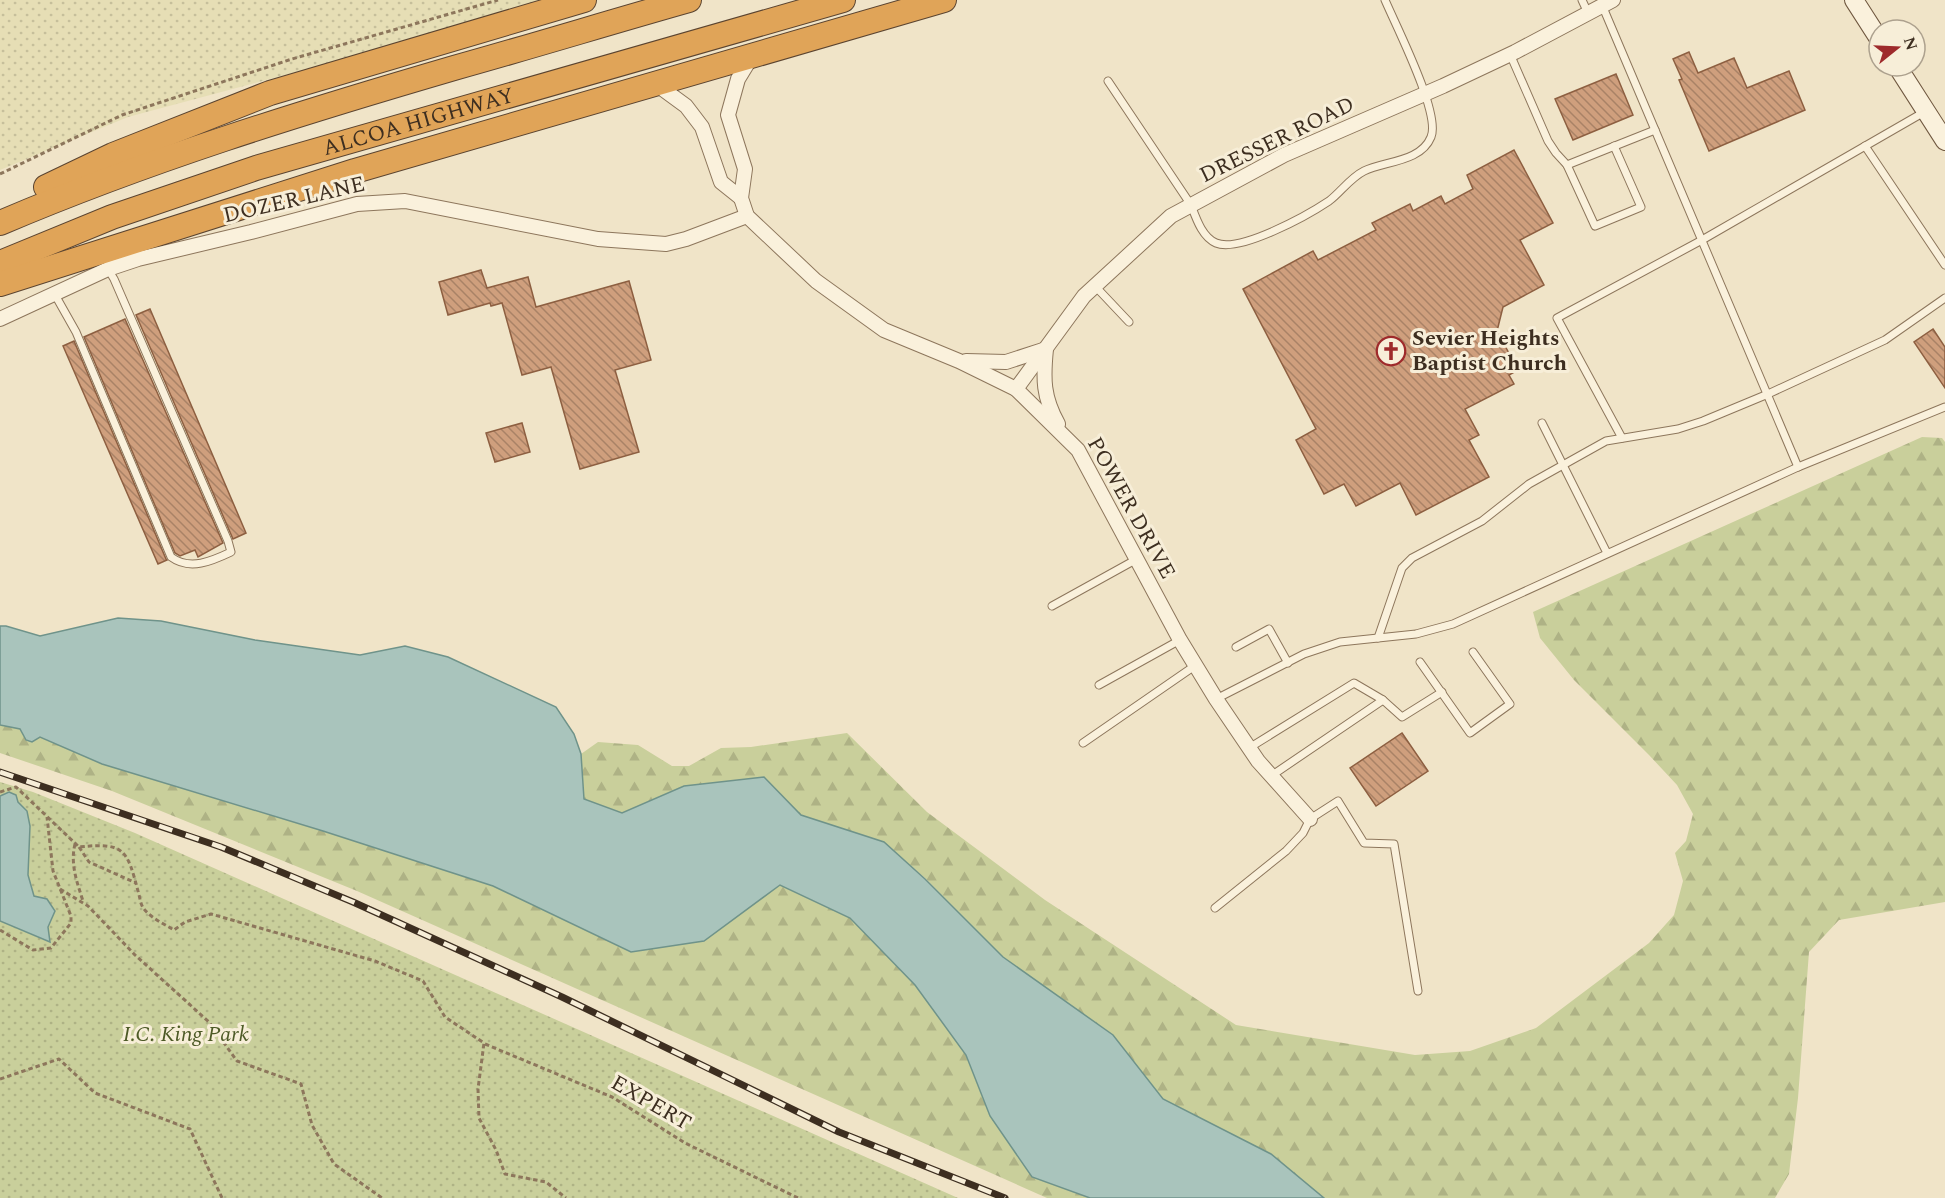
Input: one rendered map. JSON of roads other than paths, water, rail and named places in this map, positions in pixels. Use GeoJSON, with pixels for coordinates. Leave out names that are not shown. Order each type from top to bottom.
{"type":"FeatureCollection","features":[{"type":"Feature","properties":{"kind":"highway"},"geometry":{"type":"LineString","coordinates":[[0,214],[33,194],[113,155],[270,93],[584,0]]}},
{"type":"Feature","properties":{"kind":"highway","name":"ALCOA HIGHWAY"},"geometry":{"type":"LineString","coordinates":[[0,223],[128,171],[224,139],[343,101],[689,0]]}},
{"type":"Feature","properties":{"kind":"highway","name":"ALCOA HIGHWAY"},"geometry":{"type":"LineString","coordinates":[[0,263],[112,217],[256,168],[843,0]]}},
{"type":"Feature","properties":{"kind":"highway"},"geometry":{"type":"LineString","coordinates":[[0,284],[355,171],[944,0]]}},
{"type":"Feature","properties":{"kind":"street"},"geometry":{"type":"LineString","coordinates":[[1854,0],[1867,20]]}},
{"type":"Feature","properties":{"kind":"street","name":"DRESSER ROAD"},"geometry":{"type":"LineString","coordinates":[[1017,390],[1084,296],[1172,216],[1284,155],[1425,94],[1510,54],[1585,6],[1607,3]]}},
{"type":"Feature","properties":{"kind":"street","name":"POWER DRIVE"},"geometry":{"type":"LineString","coordinates":[[752,56],[738,79],[728,115],[745,169],[741,198],[747,216],[816,281],[884,330],[959,361],[1017,390],[1078,450],[1180,640],[1216,699],[1249,748],[1310,819]]}},
{"type":"Feature","properties":{"kind":"street"},"geometry":{"type":"LineString","coordinates":[[1905,78],[1945,141]]}},
{"type":"Feature","properties":{"kind":"street","name":"POWER DRIVE"},"geometry":{"type":"LineString","coordinates":[[656,84],[686,106],[702,127],[721,182],[741,198]]}},
{"type":"Feature","properties":{"kind":"street","name":"DOZER LANE"},"geometry":{"type":"LineString","coordinates":[[0,319],[108,269],[148,256],[357,204],[405,201],[598,239],[666,244],[686,239],[747,216]]}},
{"type":"Feature","properties":{"kind":"street"},"geometry":{"type":"LineString","coordinates":[[959,361],[1006,362],[1046,349],[1044,374],[1047,402],[1067,439]]}},
{"type":"Feature","properties":{"kind":"lane"},"geometry":{"type":"LineString","coordinates":[[1108,81],[1191,205],[1200,227],[1215,242],[1230,245],[1255,240],[1330,200],[1363,172],[1417,154],[1432,136],[1433,126],[1425,94],[1385,0]]}},
{"type":"Feature","properties":{"kind":"lane"},"geometry":{"type":"LineString","coordinates":[[1607,3],[1655,130],[1798,467]]}},
{"type":"Feature","properties":{"kind":"lane"},"geometry":{"type":"LineString","coordinates":[[1510,54],[1548,141],[1567,165],[1595,226],[1641,207],[1614,146]]}},
{"type":"Feature","properties":{"kind":"lane"},"geometry":{"type":"LineString","coordinates":[[1622,438],[1557,318],[1702,240],[1926,111]]}},
{"type":"Feature","properties":{"kind":"lane"},"geometry":{"type":"LineString","coordinates":[[1567,165],[1655,130]]}},
{"type":"Feature","properties":{"kind":"lane"},"geometry":{"type":"LineString","coordinates":[[1865,146],[1945,265]]}},
{"type":"Feature","properties":{"kind":"lane"},"geometry":{"type":"LineString","coordinates":[[54,293],[76,332],[171,557],[178,562],[189,564],[206,563],[218,558],[231,552],[228,541],[108,269]]}},
{"type":"Feature","properties":{"kind":"lane"},"geometry":{"type":"LineString","coordinates":[[1095,285],[1129,321]]}},
{"type":"Feature","properties":{"kind":"lane"},"geometry":{"type":"LineString","coordinates":[[1378,638],[1402,568],[1412,558],[1482,521],[1529,484],[1606,441],[1678,429],[1703,422],[1768,394],[1885,340],[1945,298]]}},
{"type":"Feature","properties":{"kind":"lane"},"geometry":{"type":"LineString","coordinates":[[1216,699],[1304,654],[1340,642],[1416,634],[1454,624],[1798,467],[1945,407]]}},
{"type":"Feature","properties":{"kind":"lane"},"geometry":{"type":"LineString","coordinates":[[1542,423],[1607,553]]}},
{"type":"Feature","properties":{"kind":"lane"},"geometry":{"type":"LineString","coordinates":[[1052,606],[1137,559]]}},
{"type":"Feature","properties":{"kind":"lane"},"geometry":{"type":"LineString","coordinates":[[1236,647],[1269,629],[1288,663]]}},
{"type":"Feature","properties":{"kind":"lane"},"geometry":{"type":"LineString","coordinates":[[1099,685],[1180,640]]}},
{"type":"Feature","properties":{"kind":"lane"},"geometry":{"type":"LineString","coordinates":[[1420,662],[1470,733],[1510,704],[1473,652]]}},
{"type":"Feature","properties":{"kind":"lane"},"geometry":{"type":"LineString","coordinates":[[1083,743],[1196,665]]}},
{"type":"Feature","properties":{"kind":"lane"},"geometry":{"type":"LineString","coordinates":[[1249,748],[1354,683],[1383,700],[1402,717],[1442,692]]}},
{"type":"Feature","properties":{"kind":"lane"},"geometry":{"type":"LineString","coordinates":[[1271,776],[1383,700]]}},
{"type":"Feature","properties":{"kind":"lane"},"geometry":{"type":"LineString","coordinates":[[1215,908],[1286,850],[1303,833],[1310,819],[1338,801],[1364,843],[1394,844],[1418,991]]}},
{"type":"Feature","properties":{"kind":"water"},"geometry":{"type":"Polygon","coordinates":[[[118,618],[161,621],[255,640],[360,655],[405,646],[448,657],[556,707],[574,734],[581,754],[584,799],[622,813],[684,786],[764,777],[801,815],[884,842],[925,879],[1003,957],[1113,1035],[1163,1099],[1271,1154],[1324,1198],[1090,1198],[1032,1177],[990,1116],[966,1055],[915,985],[850,918],[780,885],[704,941],[631,952],[493,886],[323,831],[102,764],[40,737],[32,742],[26,740],[20,729],[0,725],[0,626],[40,636],[118,618]]]}},
{"type":"Feature","properties":{"kind":"water"},"geometry":{"type":"Polygon","coordinates":[[[9,792],[16,795],[18,802],[27,811],[30,826],[28,875],[34,896],[47,899],[55,911],[48,927],[50,942],[0,921],[0,796],[9,792]]]}},
{"type":"Feature","properties":{"kind":"railway"},"geometry":{"type":"LineString","coordinates":[[0,772],[221,847],[353,902],[562,997],[839,1132],[1005,1198]]}},
{"type":"Feature","properties":{"kind":"place","name":"Sevier Heights Baptist Church"},"geometry":{"type":"Point","coordinates":[1391,351]}},
{"type":"Feature","properties":{"kind":"park label","name":"I.C. King Park"},"geometry":{"type":"Point","coordinates":[186,1034]}}]}
